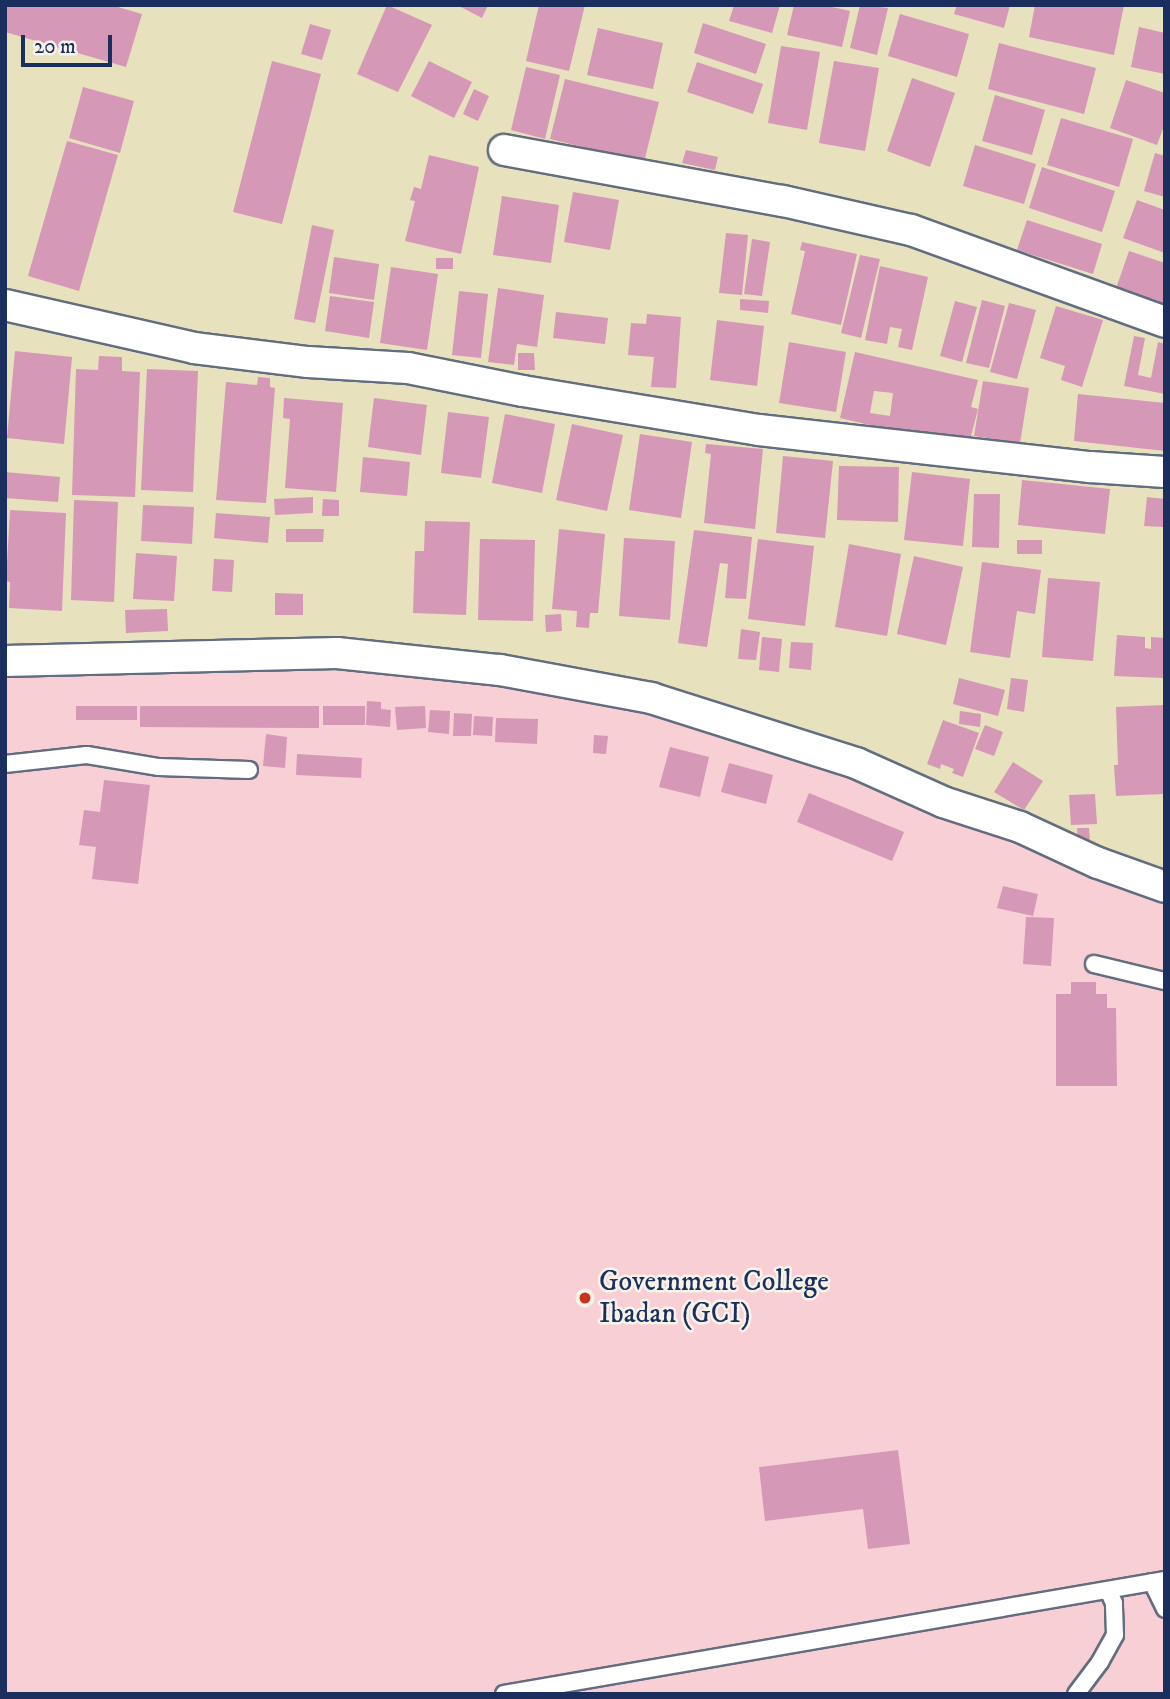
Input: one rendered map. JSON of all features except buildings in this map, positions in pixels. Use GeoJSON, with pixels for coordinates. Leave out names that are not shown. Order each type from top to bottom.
{"type":"FeatureCollection","features":[{"type":"Feature","properties":{"kind":"street"},"geometry":{"type":"LineString","coordinates":[[504,150],[783,201],[911,230],[1165,322]]}},
{"type":"Feature","properties":{"kind":"street"},"geometry":{"type":"LineString","coordinates":[[5,305],[194,348],[308,362],[408,368],[523,391],[759,430],[1090,467],[1165,472]]}},
{"type":"Feature","properties":{"kind":"street"},"geometry":{"type":"LineString","coordinates":[[5,662],[337,653],[500,670],[651,698],[856,763],[943,802],[1020,827],[1098,863],[1165,887]]}},
{"type":"Feature","properties":{"kind":"lane"},"geometry":{"type":"LineString","coordinates":[[5,764],[87,755],[159,767],[249,770]]}},
{"type":"Feature","properties":{"kind":"lane"},"geometry":{"type":"LineString","coordinates":[[1094,964],[1165,981]]}},
{"type":"Feature","properties":{"kind":"lane"},"geometry":{"type":"LineString","coordinates":[[504,1694],[1158,1581],[1165,1609]]}},
{"type":"Feature","properties":{"kind":"lane"},"geometry":{"type":"LineString","coordinates":[[1076,1694],[1100,1662],[1115,1635],[1114,1602],[1108,1590]]}},
{"type":"Feature","properties":{"kind":"shaded area","name":"Government College Ibadan (GCI)"},"geometry":{"type":"Polygon","coordinates":[[[451,670],[624,704],[771,748],[1165,902],[1165,1694],[5,1694],[5,672],[451,670]]]}},
{"type":"Feature","properties":{"kind":"place","name":"Government College Ibadan (GCI)"},"geometry":{"type":"Point","coordinates":[585,1298]}}]}
